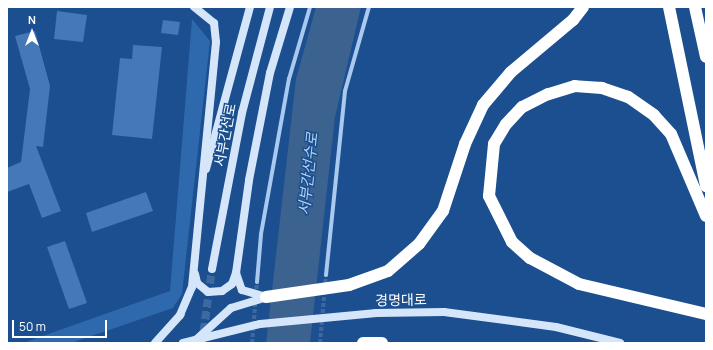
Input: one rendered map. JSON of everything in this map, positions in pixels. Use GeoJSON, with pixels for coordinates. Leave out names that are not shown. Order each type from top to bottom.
{"type":"FeatureCollection","features":[{"type":"Feature","properties":{"kind":"highway"},"geometry":{"type":"LineString","coordinates":[[266,297],[349,285],[388,271],[419,244],[443,211],[465,144],[483,105],[511,72],[556,34],[583,7]]}},
{"type":"Feature","properties":{"kind":"highway"},"geometry":{"type":"LineString","coordinates":[[669,7],[706,186]]}},
{"type":"Feature","properties":{"kind":"highway"},"geometry":{"type":"LineString","coordinates":[[695,7],[706,57]]}},
{"type":"Feature","properties":{"kind":"highway"},"geometry":{"type":"LineString","coordinates":[[706,216],[671,134],[654,114],[628,97],[602,88],[575,86],[548,94],[522,107],[506,124],[494,144],[489,196],[512,242],[530,258],[579,284],[706,314]]}},
{"type":"Feature","properties":{"kind":"highway"},"geometry":{"type":"LineString","coordinates":[[363,343],[382,343]]}},
{"type":"Feature","properties":{"kind":"street"},"geometry":{"type":"LineString","coordinates":[[155,343],[189,301],[216,42],[214,23],[194,7]]}},
{"type":"Feature","properties":{"kind":"street"},"geometry":{"type":"LineString","coordinates":[[201,183],[250,7]]}},
{"type":"Feature","properties":{"kind":"street","name":"서부간선로"},"geometry":{"type":"LineString","coordinates":[[212,269],[242,113],[270,7]]}},
{"type":"Feature","properties":{"kind":"street"},"geometry":{"type":"LineString","coordinates":[[193,265],[197,283],[208,292],[222,291],[232,284],[236,273],[249,180],[270,73],[290,7]]}},
{"type":"Feature","properties":{"kind":"street"},"geometry":{"type":"LineString","coordinates":[[257,282],[261,234],[289,79],[310,7]]}},
{"type":"Feature","properties":{"kind":"street"},"geometry":{"type":"LineString","coordinates":[[326,275],[345,92],[369,7]]}},
{"type":"Feature","properties":{"kind":"street"},"geometry":{"type":"LineString","coordinates":[[236,273],[242,290],[246,293],[266,297]]}},
{"type":"Feature","properties":{"kind":"street"},"geometry":{"type":"LineString","coordinates":[[204,343],[196,339],[231,308],[266,297]]}},
{"type":"Feature","properties":{"kind":"street","name":"경명대로"},"geometry":{"type":"LineString","coordinates":[[183,343],[260,324],[316,318],[444,312],[556,327],[620,343]]}},
{"type":"Feature","properties":{"kind":"shaded area"},"geometry":{"type":"Polygon","coordinates":[[[192,19],[210,41],[182,294],[173,308],[71,343],[23,343],[170,291],[192,19]]]}},
{"type":"Feature","properties":{"kind":"water","name":"서부간선수로"},"geometry":{"type":"Polygon","coordinates":[[[316,7],[361,7],[335,117],[310,343],[266,343],[296,79],[316,7]]]}},
{"type":"Feature","properties":{"kind":"building"},"geometry":{"type":"Polygon","coordinates":[[[57,11],[87,15],[83,42],[54,39],[57,11]]]}},
{"type":"Feature","properties":{"kind":"building"},"geometry":{"type":"Polygon","coordinates":[[[163,20],[180,22],[178,35],[161,33],[163,20]]]}},
{"type":"Feature","properties":{"kind":"building"},"geometry":{"type":"Polygon","coordinates":[[[35,31],[50,86],[43,147],[36,146],[61,211],[42,218],[29,184],[7,192],[7,168],[21,162],[30,89],[15,36],[35,31]]]}},
{"type":"Feature","properties":{"kind":"building"},"geometry":{"type":"Polygon","coordinates":[[[133,45],[162,47],[152,139],[112,135],[120,58],[132,59],[133,45]]]}},
{"type":"Feature","properties":{"kind":"building"},"geometry":{"type":"Polygon","coordinates":[[[146,192],[153,211],[92,232],[86,213],[146,192]]]}},
{"type":"Feature","properties":{"kind":"building"},"geometry":{"type":"Polygon","coordinates":[[[65,241],[87,303],[69,309],[47,247],[65,241]]]}},
{"type":"Feature","properties":{"kind":"tunnel"},"geometry":{"type":"LineString","coordinates":[[202,343],[212,269]]}},
{"type":"Feature","properties":{"kind":"tunnel"},"geometry":{"type":"LineString","coordinates":[[320,343],[326,275]]}},
{"type":"Feature","properties":{"kind":"tunnel"},"geometry":{"type":"LineString","coordinates":[[252,343],[257,282]]}}]}
